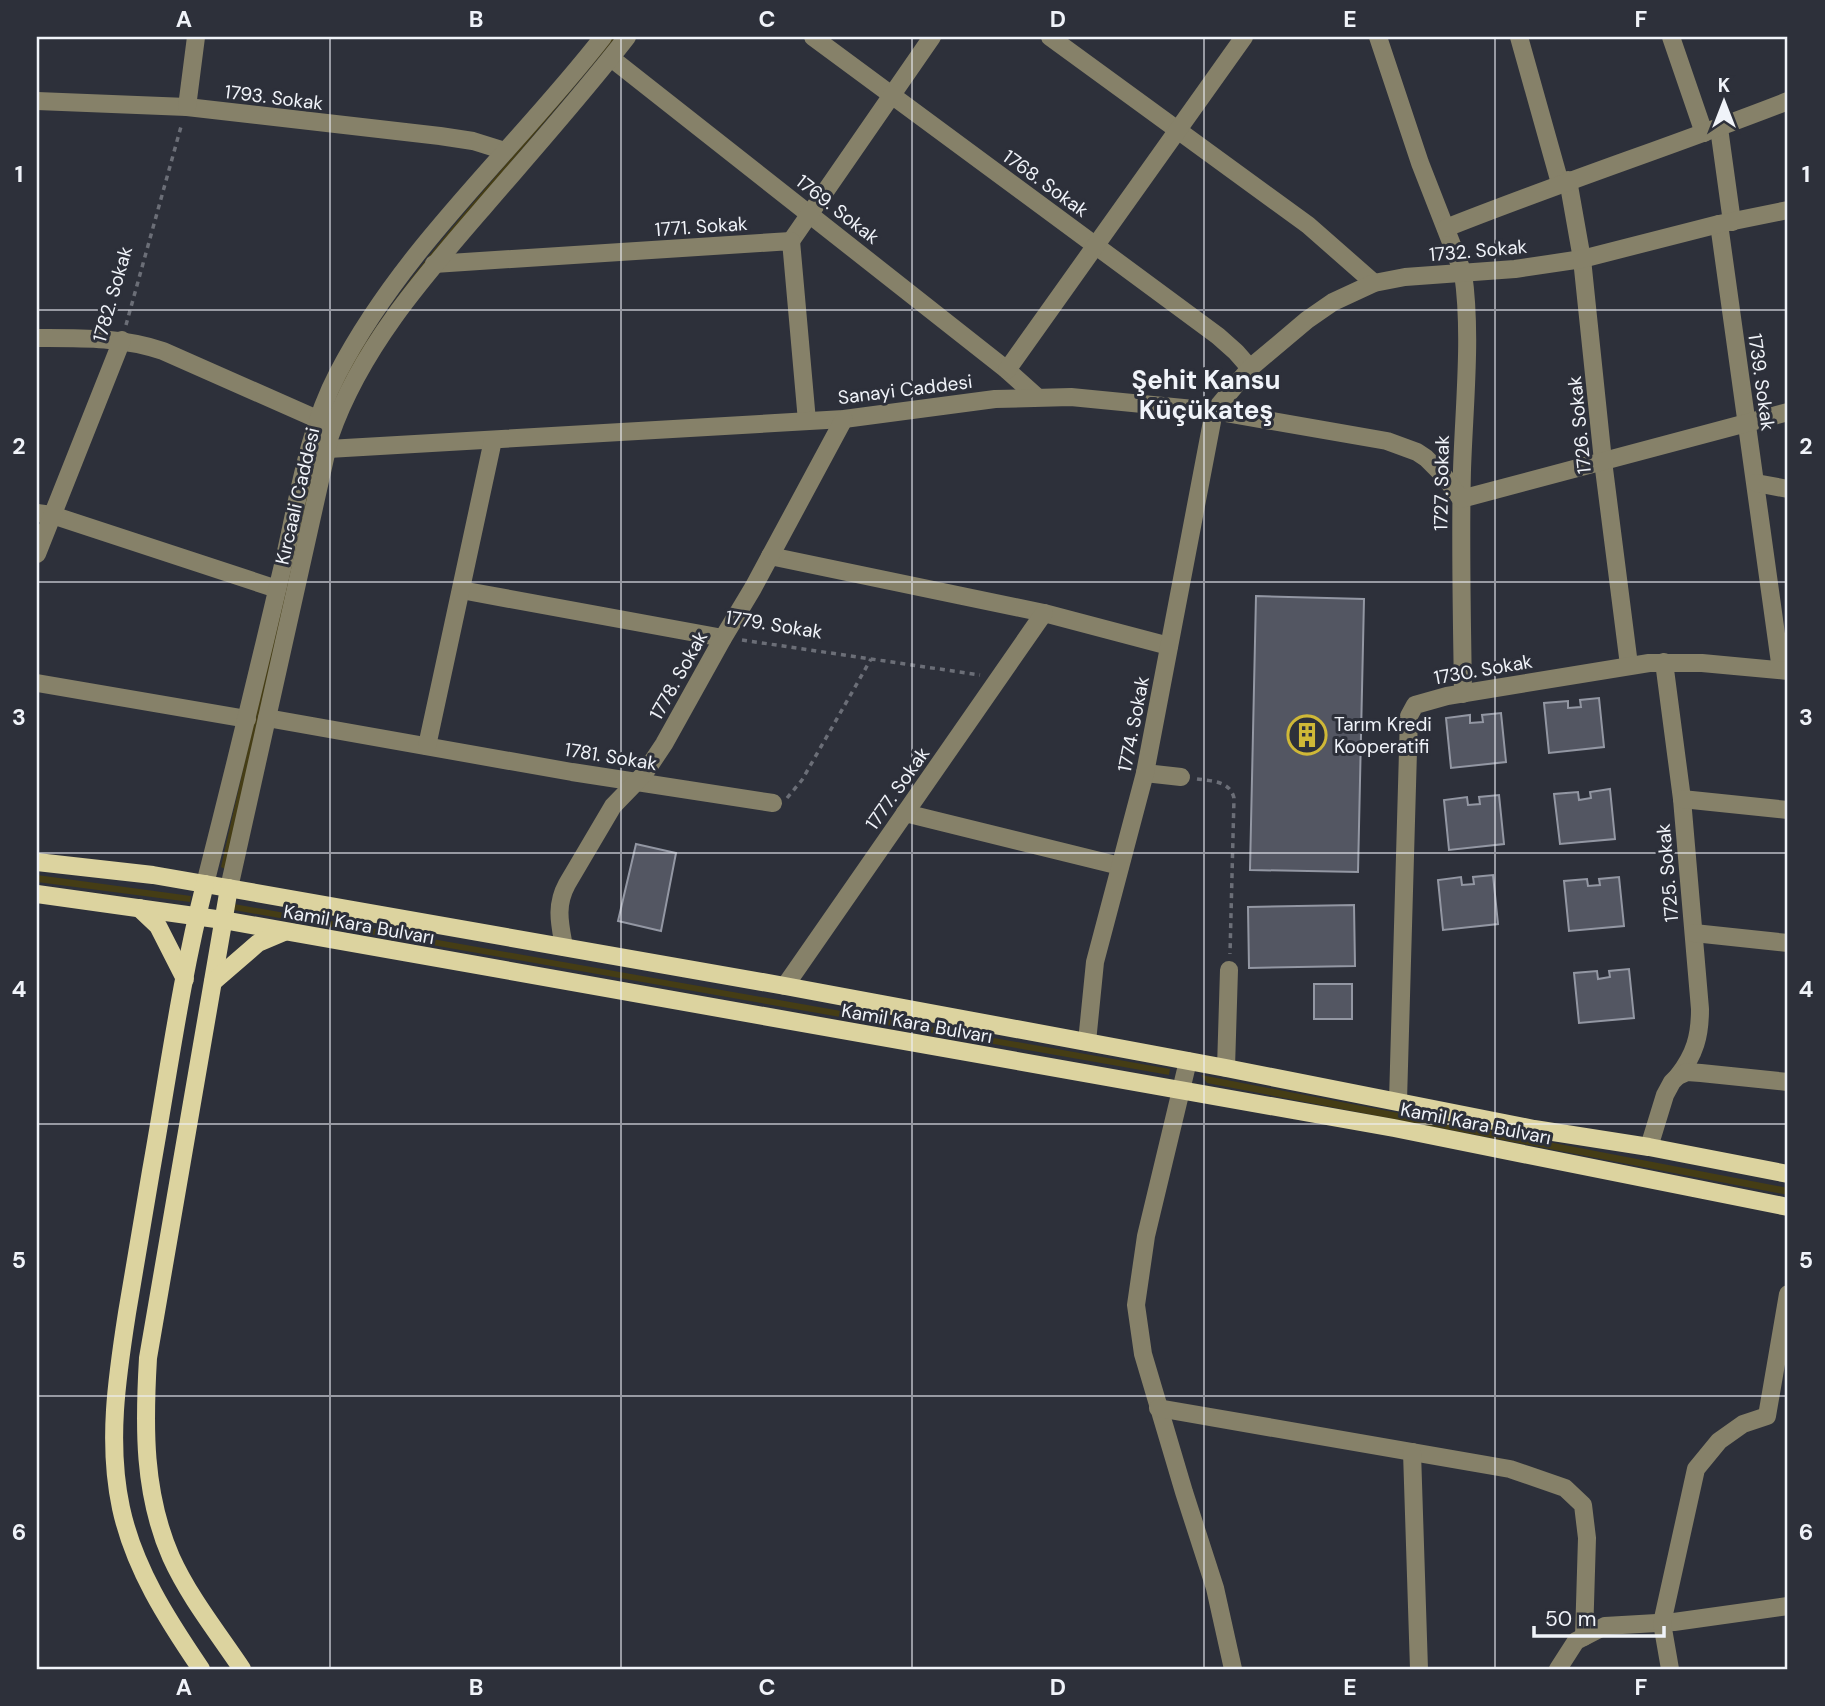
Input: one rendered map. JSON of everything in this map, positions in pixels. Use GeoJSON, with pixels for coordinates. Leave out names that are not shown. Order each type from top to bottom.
{"type":"FeatureCollection","features":[{"type":"Feature","properties":{"kind":"main road","name":"Kamil Kara Bulvarı"},"geometry":{"type":"LineString","coordinates":[[37,862],[205,884],[785,986],[1226,1068],[1534,1129],[1649,1147],[1788,1174]]}},
{"type":"Feature","properties":{"kind":"main road"},"geometry":{"type":"LineString","coordinates":[[201,1669],[169,1621],[134,1551],[121,1508],[114,1433],[115,1387],[185,979],[205,884]]}},
{"type":"Feature","properties":{"kind":"main road"},"geometry":{"type":"LineString","coordinates":[[229,888],[148,1358],[145,1413],[146,1454],[151,1492],[171,1558],[186,1585],[243,1669]]}},
{"type":"Feature","properties":{"kind":"main road","name":"Kamil Kara Bulvarı"},"geometry":{"type":"LineString","coordinates":[[37,894],[223,920],[1394,1128],[1788,1207]]}},
{"type":"Feature","properties":{"kind":"main road"},"geometry":{"type":"LineString","coordinates":[[139,908],[158,926],[185,979]]}},
{"type":"Feature","properties":{"kind":"main road"},"geometry":{"type":"LineString","coordinates":[[214,982],[258,943],[284,932]]}},
{"type":"Feature","properties":{"kind":"street"},"geometry":{"type":"LineString","coordinates":[[187,107],[196,37]]}},
{"type":"Feature","properties":{"kind":"street","name":"Kırcaali Caddesi"},"geometry":{"type":"LineString","coordinates":[[205,884],[247,719],[317,419],[340,369],[396,281],[603,37]]}},
{"type":"Feature","properties":{"kind":"street","name":"Kırcaali Caddesi"},"geometry":{"type":"LineString","coordinates":[[229,888],[335,421],[363,366],[387,328],[435,264],[627,37]]}},
{"type":"Feature","properties":{"kind":"street","name":"1768. Sokak"},"geometry":{"type":"LineString","coordinates":[[813,37],[1228,344],[1250,368]]}},
{"type":"Feature","properties":{"kind":"street"},"geometry":{"type":"LineString","coordinates":[[807,421],[791,241],[932,37]]}},
{"type":"Feature","properties":{"kind":"street"},"geometry":{"type":"LineString","coordinates":[[1050,37],[1308,225],[1374,283]]}},
{"type":"Feature","properties":{"kind":"street"},"geometry":{"type":"LineString","coordinates":[[1007,370],[1244,37]]}},
{"type":"Feature","properties":{"kind":"street","name":"1727. Sokak"},"geometry":{"type":"LineString","coordinates":[[1378,37],[1409,133],[1463,272],[1466,328],[1461,499],[1463,694]]}},
{"type":"Feature","properties":{"kind":"street","name":"1726. Sokak"},"geometry":{"type":"LineString","coordinates":[[1519,37],[1564,182],[1582,259],[1603,461],[1629,665]]}},
{"type":"Feature","properties":{"kind":"street","name":"1739. Sokak"},"geometry":{"type":"LineString","coordinates":[[1671,37],[1711,130],[1725,223],[1746,423],[1785,670]]}},
{"type":"Feature","properties":{"kind":"street","name":"1769. Sokak"},"geometry":{"type":"LineString","coordinates":[[611,58],[811,214],[1007,370],[1037,397]]}},
{"type":"Feature","properties":{"kind":"street","name":"1793. Sokak"},"geometry":{"type":"LineString","coordinates":[[37,101],[187,107],[440,136],[473,141],[505,151]]}},
{"type":"Feature","properties":{"kind":"street"},"geometry":{"type":"LineString","coordinates":[[1446,228],[1788,101]]}},
{"type":"Feature","properties":{"kind":"street","name":"1732. Sokak"},"geometry":{"type":"LineString","coordinates":[[1214,411],[1250,368],[1307,320],[1332,302],[1374,283],[1405,277],[1515,269],[1582,259],[1788,210]]}},
{"type":"Feature","properties":{"kind":"street","name":"1771. Sokak"},"geometry":{"type":"LineString","coordinates":[[435,264],[791,241]]}},
{"type":"Feature","properties":{"kind":"street"},"geometry":{"type":"LineString","coordinates":[[37,338],[122,340],[163,351],[317,419]]}},
{"type":"Feature","properties":{"kind":"street","name":"1782. Sokak"},"geometry":{"type":"LineString","coordinates":[[37,554],[44,514],[122,340]]}},
{"type":"Feature","properties":{"kind":"street","name":"Sanayi Caddesi"},"geometry":{"type":"LineString","coordinates":[[328,449],[844,419],[995,399],[1071,397],[1214,411],[1387,441],[1417,452],[1435,466],[1461,499]]}},
{"type":"Feature","properties":{"kind":"street","name":"1774. Sokak"},"geometry":{"type":"LineString","coordinates":[[1087,1042],[1095,962],[1145,772],[1214,411]]}},
{"type":"Feature","properties":{"kind":"street"},"geometry":{"type":"LineString","coordinates":[[1461,499],[1788,412]]}},
{"type":"Feature","properties":{"kind":"street","name":"1778. Sokak"},"geometry":{"type":"LineString","coordinates":[[564,947],[559,918],[561,895],[607,815],[644,774],[664,744],[844,419]]}},
{"type":"Feature","properties":{"kind":"street"},"geometry":{"type":"LineString","coordinates":[[427,746],[493,440]]}},
{"type":"Feature","properties":{"kind":"street"},"geometry":{"type":"LineString","coordinates":[[1756,483],[1788,489]]}},
{"type":"Feature","properties":{"kind":"street"},"geometry":{"type":"LineString","coordinates":[[44,514],[277,589]]}},
{"type":"Feature","properties":{"kind":"street"},"geometry":{"type":"LineString","coordinates":[[770,556],[1044,613],[1169,646]]}},
{"type":"Feature","properties":{"kind":"street","name":"1779. Sokak"},"geometry":{"type":"LineString","coordinates":[[461,590],[723,638]]}},
{"type":"Feature","properties":{"kind":"street","name":"1777. Sokak"},"geometry":{"type":"LineString","coordinates":[[785,986],[1044,613]]}},
{"type":"Feature","properties":{"kind":"street","name":"1725. Sokak"},"geometry":{"type":"LineString","coordinates":[[1649,1147],[1665,1095],[1694,1052],[1699,1040],[1700,1026],[1682,799],[1664,662]]}},
{"type":"Feature","properties":{"kind":"street","name":"1730. Sokak"},"geometry":{"type":"LineString","coordinates":[[1398,1101],[1411,710],[1420,702],[1629,665],[1702,663],[1785,670]]}},
{"type":"Feature","properties":{"kind":"street"},"geometry":{"type":"LineString","coordinates":[[37,683],[247,719]]}},
{"type":"Feature","properties":{"kind":"street","name":"1781. Sokak"},"geometry":{"type":"LineString","coordinates":[[267,718],[635,782],[773,803]]}},
{"type":"Feature","properties":{"kind":"street"},"geometry":{"type":"LineString","coordinates":[[1145,772],[1181,777]]}},
{"type":"Feature","properties":{"kind":"street"},"geometry":{"type":"LineString","coordinates":[[1682,799],[1788,810]]}},
{"type":"Feature","properties":{"kind":"street"},"geometry":{"type":"LineString","coordinates":[[905,813],[1121,866]]}},
{"type":"Feature","properties":{"kind":"street"},"geometry":{"type":"LineString","coordinates":[[1694,933],[1788,943]]}},
{"type":"Feature","properties":{"kind":"street"},"geometry":{"type":"LineString","coordinates":[[1226,1068],[1229,970]]}},
{"type":"Feature","properties":{"kind":"street"},"geometry":{"type":"LineString","coordinates":[[1188,1061],[1146,1236],[1136,1305],[1143,1354],[1215,1588],[1233,1669]]}},
{"type":"Feature","properties":{"kind":"street"},"geometry":{"type":"LineString","coordinates":[[1678,1076],[1686,1072],[1788,1082]]}},
{"type":"Feature","properties":{"kind":"street"},"geometry":{"type":"LineString","coordinates":[[1670,1669],[1662,1623],[1696,1469],[1727,1435],[1743,1424],[1767,1416],[1788,1294]]}},
{"type":"Feature","properties":{"kind":"street"},"geometry":{"type":"LineString","coordinates":[[1158,1408],[1510,1469],[1566,1488],[1583,1505],[1587,1538],[1584,1637]]}},
{"type":"Feature","properties":{"kind":"street"},"geometry":{"type":"LineString","coordinates":[[1412,1452],[1419,1669]]}},
{"type":"Feature","properties":{"kind":"street"},"geometry":{"type":"LineString","coordinates":[[1559,1669],[1577,1641],[1605,1626],[1662,1623],[1788,1606]]}},
{"type":"Feature","properties":{"kind":"path","name":"1782. Sokak"},"geometry":{"type":"LineString","coordinates":[[122,340],[187,107]]}},
{"type":"Feature","properties":{"kind":"path","name":"1779. Sokak"},"geometry":{"type":"LineString","coordinates":[[723,638],[999,678]]}},
{"type":"Feature","properties":{"kind":"path"},"geometry":{"type":"LineString","coordinates":[[773,803],[783,802],[802,780],[872,659]]}},
{"type":"Feature","properties":{"kind":"path"},"geometry":{"type":"LineString","coordinates":[[1181,777],[1217,782],[1232,790],[1234,798],[1229,970]]}},
{"type":"Feature","properties":{"kind":"shaded area"},"geometry":{"type":"Polygon","coordinates":[[[612,37],[616,37],[437,250],[335,403],[338,389],[348,369],[388,309],[450,230],[612,37]]]}},
{"type":"Feature","properties":{"kind":"shaded area"},"geometry":{"type":"Polygon","coordinates":[[[315,460],[319,460],[225,869],[221,867],[315,460]]]}},
{"type":"Feature","properties":{"kind":"shaded area"},"geometry":{"type":"Polygon","coordinates":[[[37,875],[191,896],[190,902],[37,882],[37,875]]]}},
{"type":"Feature","properties":{"kind":"shaded area"},"geometry":{"type":"Polygon","coordinates":[[[234,904],[1170,1069],[1169,1075],[234,910],[234,904]]]}},
{"type":"Feature","properties":{"kind":"shaded area"},"geometry":{"type":"Polygon","coordinates":[[[1201,1075],[1788,1188],[1788,1195],[1207,1083],[1201,1075]]]}},
{"type":"Feature","properties":{"kind":"building","name":"Tarım Kredi Kooperatifi"},"geometry":{"type":"Polygon","coordinates":[[[1256,596],[1364,599],[1358,872],[1250,870],[1256,596]]]}},
{"type":"Feature","properties":{"kind":"building"},"geometry":{"type":"Polygon","coordinates":[[[1599,698],[1604,747],[1549,753],[1544,703],[1568,701],[1568,708],[1581,707],[1580,700],[1599,698]]]}},
{"type":"Feature","properties":{"kind":"building"},"geometry":{"type":"Polygon","coordinates":[[[1501,713],[1506,762],[1451,768],[1446,718],[1470,715],[1470,723],[1483,722],[1482,715],[1501,713]]]}},
{"type":"Feature","properties":{"kind":"building"},"geometry":{"type":"Polygon","coordinates":[[[1610,789],[1615,839],[1560,844],[1554,794],[1578,792],[1579,800],[1591,798],[1590,792],[1610,789]]]}},
{"type":"Feature","properties":{"kind":"building"},"geometry":{"type":"Polygon","coordinates":[[[1499,795],[1504,844],[1449,850],[1444,800],[1467,797],[1468,805],[1480,804],[1479,797],[1499,795]]]}},
{"type":"Feature","properties":{"kind":"building"},"geometry":{"type":"Polygon","coordinates":[[[636,844],[676,853],[661,931],[618,921],[636,844]]]}},
{"type":"Feature","properties":{"kind":"building"},"geometry":{"type":"Polygon","coordinates":[[[1493,875],[1498,924],[1443,930],[1438,880],[1461,877],[1462,885],[1474,884],[1473,877],[1493,875]]]}},
{"type":"Feature","properties":{"kind":"building"},"geometry":{"type":"Polygon","coordinates":[[[1619,877],[1624,926],[1569,931],[1564,881],[1587,879],[1588,886],[1600,885],[1599,879],[1619,877]]]}},
{"type":"Feature","properties":{"kind":"building"},"geometry":{"type":"Polygon","coordinates":[[[1354,905],[1355,966],[1249,968],[1248,907],[1354,905]]]}},
{"type":"Feature","properties":{"kind":"building"},"geometry":{"type":"Polygon","coordinates":[[[1629,969],[1634,1018],[1579,1023],[1574,973],[1597,971],[1598,979],[1610,977],[1609,971],[1629,969]]]}},
{"type":"Feature","properties":{"kind":"building"},"geometry":{"type":"Polygon","coordinates":[[[1314,984],[1352,984],[1352,1019],[1314,1019],[1314,984]]]}},
{"type":"Feature","properties":{"kind":"place","name":"Tarım Kredi Kooperatifi"},"geometry":{"type":"Point","coordinates":[1307,735]}},
{"type":"Feature","properties":{"kind":"district","name":"Şehit Kansu Küçükateş"},"geometry":{"type":"Point","coordinates":[1206,395]}}]}
